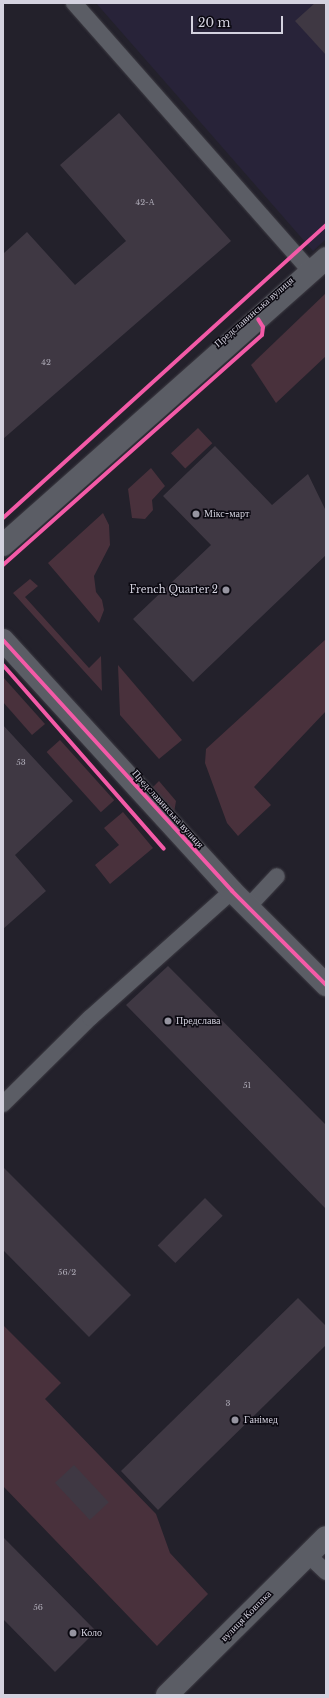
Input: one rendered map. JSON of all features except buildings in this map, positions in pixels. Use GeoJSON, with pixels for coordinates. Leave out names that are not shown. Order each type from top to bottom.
{"type":"FeatureCollection","features":[{"type":"Feature","properties":{"kind":"street","name":"Предславинська вулиця"},"geometry":{"type":"LineString","coordinates":[[3,545],[319,265]]}},
{"type":"Feature","properties":{"kind":"street","name":"Предславинська вулиця"},"geometry":{"type":"LineString","coordinates":[[3,640],[232,891],[326,985]]}},
{"type":"Feature","properties":{"kind":"street","name":"вулиця Ковпака"},"geometry":{"type":"LineString","coordinates":[[167,1695],[326,1537]]}},
{"type":"Feature","properties":{"kind":"lane"},"geometry":{"type":"LineString","coordinates":[[74,3],[319,265]]}},
{"type":"Feature","properties":{"kind":"lane"},"geometry":{"type":"LineString","coordinates":[[248,907],[278,876]]}},
{"type":"Feature","properties":{"kind":"lane"},"geometry":{"type":"LineString","coordinates":[[3,1104],[90,1018],[232,891]]}},
{"type":"Feature","properties":{"kind":"lane"},"geometry":{"type":"LineString","coordinates":[[308,1554],[326,1572]]}},
{"type":"Feature","properties":{"kind":"shaded area"},"geometry":{"type":"Polygon","coordinates":[[[96,3],[326,3],[326,239],[313,251],[96,3]]]}},
{"type":"Feature","properties":{"kind":"shaded area"},"geometry":{"type":"Polygon","coordinates":[[[326,293],[326,356],[276,403],[251,365],[326,293]]]}},
{"type":"Feature","properties":{"kind":"shaded area"},"geometry":{"type":"Polygon","coordinates":[[[198,428],[212,443],[185,469],[171,453],[198,428]]]}},
{"type":"Feature","properties":{"kind":"shaded area"},"geometry":{"type":"Polygon","coordinates":[[[151,468],[165,486],[152,500],[153,510],[145,519],[132,518],[128,489],[151,468]]]}},
{"type":"Feature","properties":{"kind":"shaded area"},"geometry":{"type":"Polygon","coordinates":[[[103,513],[109,525],[110,545],[94,576],[96,592],[102,600],[104,610],[99,623],[48,563],[103,513]]]}},
{"type":"Feature","properties":{"kind":"shaded area"},"geometry":{"type":"Polygon","coordinates":[[[30,579],[38,586],[25,597],[89,668],[101,656],[102,691],[13,593],[30,579]]]}},
{"type":"Feature","properties":{"kind":"shaded area"},"geometry":{"type":"Polygon","coordinates":[[[326,639],[326,711],[254,787],[271,805],[238,836],[227,823],[205,763],[206,749],[326,639]]]}},
{"type":"Feature","properties":{"kind":"shaded area"},"geometry":{"type":"Polygon","coordinates":[[[118,665],[182,740],[159,759],[120,715],[118,665]]]}},
{"type":"Feature","properties":{"kind":"shaded area"},"geometry":{"type":"Polygon","coordinates":[[[3,677],[45,724],[32,735],[3,702],[3,677]]]}},
{"type":"Feature","properties":{"kind":"shaded area"},"geometry":{"type":"Polygon","coordinates":[[[60,740],[114,800],[101,812],[47,752],[60,740]]]}},
{"type":"Feature","properties":{"kind":"shaded area"},"geometry":{"type":"Polygon","coordinates":[[[159,781],[176,801],[172,825],[145,795],[159,781]]]}},
{"type":"Feature","properties":{"kind":"shaded area"},"geometry":{"type":"Polygon","coordinates":[[[123,812],[153,848],[110,884],[95,865],[119,845],[104,828],[123,812]]]}},
{"type":"Feature","properties":{"kind":"shaded area"},"geometry":{"type":"Polygon","coordinates":[[[3,1325],[61,1383],[45,1399],[156,1514],[170,1553],[208,1594],[157,1646],[3,1486],[3,1325]]]}},
{"type":"Feature","properties":{"kind":"cycle path"},"geometry":{"type":"LineString","coordinates":[[3,518],[326,225]]}},
{"type":"Feature","properties":{"kind":"cycle path"},"geometry":{"type":"LineString","coordinates":[[3,565],[262,335],[263,327],[258,319]]}},
{"type":"Feature","properties":{"kind":"cycle path"},"geometry":{"type":"LineString","coordinates":[[3,640],[232,891],[326,985]]}},
{"type":"Feature","properties":{"kind":"cycle path"},"geometry":{"type":"LineString","coordinates":[[3,665],[164,849]]}},
{"type":"Feature","properties":{"kind":"place","name":"Мікс-март"},"geometry":{"type":"Point","coordinates":[196,514]}},
{"type":"Feature","properties":{"kind":"place","name":"French Quarter 2"},"geometry":{"type":"Point","coordinates":[226,590]}},
{"type":"Feature","properties":{"kind":"place","name":"Предслава"},"geometry":{"type":"Point","coordinates":[168,1021]}},
{"type":"Feature","properties":{"kind":"place","name":"Ганімед"},"geometry":{"type":"Point","coordinates":[235,1420]}},
{"type":"Feature","properties":{"kind":"place","name":"Коло"},"geometry":{"type":"Point","coordinates":[73,1633]}}]}
